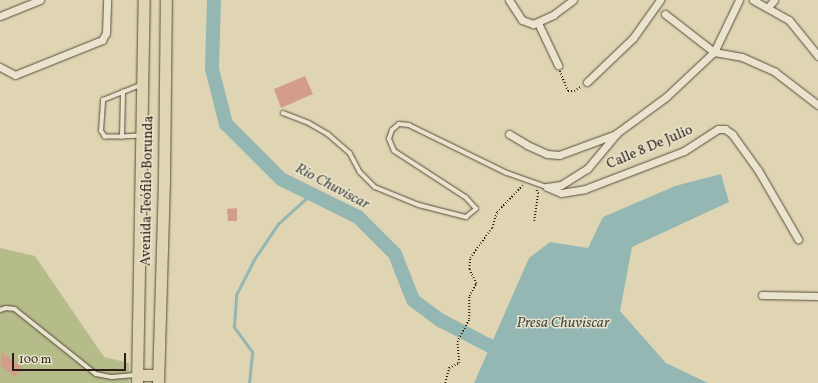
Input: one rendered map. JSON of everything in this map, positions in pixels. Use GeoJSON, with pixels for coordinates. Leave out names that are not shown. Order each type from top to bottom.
{"type":"FeatureCollection","features":[{"type":"Feature","properties":{"kind":"main road","name":"Avenida Teófilo Borunda"},"geometry":{"type":"LineString","coordinates":[[138,379],[144,0]]}},
{"type":"Feature","properties":{"kind":"main road","name":"Avenida Teófilo Borunda"},"geometry":{"type":"LineString","coordinates":[[158,379],[164,178],[166,0]]}},
{"type":"Feature","properties":{"kind":"main road"},"geometry":{"type":"LineString","coordinates":[[138,379],[158,379]]}},
{"type":"Feature","properties":{"kind":"street"},"geometry":{"type":"LineString","coordinates":[[0,16],[40,0]]}},
{"type":"Feature","properties":{"kind":"street"},"geometry":{"type":"LineString","coordinates":[[0,67],[15,75],[102,40],[106,33],[107,0]]}},
{"type":"Feature","properties":{"kind":"street"},"geometry":{"type":"LineString","coordinates":[[509,0],[522,20],[529,24],[538,23],[566,2],[573,0]]}},
{"type":"Feature","properties":{"kind":"street"},"geometry":{"type":"LineString","coordinates":[[588,82],[633,38],[660,0]]}},
{"type":"Feature","properties":{"kind":"street"},"geometry":{"type":"LineString","coordinates":[[547,187],[574,178],[586,169],[617,134],[666,97],[714,52],[739,0]]}},
{"type":"Feature","properties":{"kind":"street"},"geometry":{"type":"LineString","coordinates":[[753,0],[768,7],[788,20],[818,56]]}},
{"type":"Feature","properties":{"kind":"street"},"geometry":{"type":"LineString","coordinates":[[768,7],[774,0]]}},
{"type":"Feature","properties":{"kind":"street"},"geometry":{"type":"LineString","coordinates":[[665,14],[714,52],[742,56],[775,72],[818,105]]}},
{"type":"Feature","properties":{"kind":"street"},"geometry":{"type":"LineString","coordinates":[[538,23],[558,65]]}},
{"type":"Feature","properties":{"kind":"street","name":"Calle 8 De Julio"},"geometry":{"type":"LineString","coordinates":[[547,187],[561,193],[585,189],[684,151],[718,129],[725,129],[732,134],[758,170],[798,239]]}},
{"type":"Feature","properties":{"kind":"street"},"geometry":{"type":"LineString","coordinates":[[509,134],[527,145],[559,155],[617,134]]}},
{"type":"Feature","properties":{"kind":"street"},"geometry":{"type":"LineString","coordinates":[[762,295],[818,296]]}},
{"type":"Feature","properties":{"kind":"lane"},"geometry":{"type":"LineString","coordinates":[[142,84],[103,100],[101,131],[105,137],[122,138],[143,136]]}},
{"type":"Feature","properties":{"kind":"lane"},"geometry":{"type":"LineString","coordinates":[[122,138],[123,92]]}},
{"type":"Feature","properties":{"kind":"lane"},"geometry":{"type":"LineString","coordinates":[[283,113],[309,123],[328,134],[350,153],[360,172],[375,187],[419,205],[466,217],[476,209],[466,198],[394,151],[389,143],[389,139],[392,130],[399,124],[409,125],[533,183],[547,187]]}},
{"type":"Feature","properties":{"kind":"lane"},"geometry":{"type":"LineString","coordinates":[[0,310],[14,309],[96,374],[138,379]]}},
{"type":"Feature","properties":{"kind":"path"},"geometry":{"type":"LineString","coordinates":[[558,65],[568,91],[574,91],[588,82]]}},
{"type":"Feature","properties":{"kind":"path"},"geometry":{"type":"LineString","coordinates":[[445,383],[450,368],[459,363],[457,342],[469,319],[469,296],[476,284],[469,269],[470,258],[492,228],[497,212],[515,196],[520,186],[533,183],[538,194],[534,221]]}},
{"type":"Feature","properties":{"kind":"green space"},"geometry":{"type":"Polygon","coordinates":[[[0,248],[35,256],[104,357],[129,363],[129,383],[0,383],[0,248]]]}},
{"type":"Feature","properties":{"kind":"water","name":"Presa Chuviscar"},"geometry":{"type":"Polygon","coordinates":[[[721,174],[729,202],[632,247],[620,311],[666,363],[708,383],[474,383],[529,258],[550,242],[588,248],[603,217],[675,186],[721,174]]]}},
{"type":"Feature","properties":{"kind":"building"},"geometry":{"type":"Polygon","coordinates":[[[305,76],[313,94],[281,108],[274,89],[305,76]]]}},
{"type":"Feature","properties":{"kind":"building"},"geometry":{"type":"Polygon","coordinates":[[[237,208],[237,221],[228,221],[227,209],[237,208]]]}},
{"type":"Feature","properties":{"kind":"building"},"geometry":{"type":"Polygon","coordinates":[[[2,352],[22,367],[15,377],[0,365],[2,352]]]}},
{"type":"Feature","properties":{"kind":"waterway","name":"Rio Chuviscar"},"geometry":{"type":"LineString","coordinates":[[214,0],[212,69],[226,124],[281,179],[358,217],[395,254],[413,300],[440,320],[490,346],[508,352]]}},
{"type":"Feature","properties":{"kind":"waterway"},"geometry":{"type":"LineString","coordinates":[[249,383],[252,352],[234,327],[236,295],[253,261],[278,224],[311,194]]}}]}
